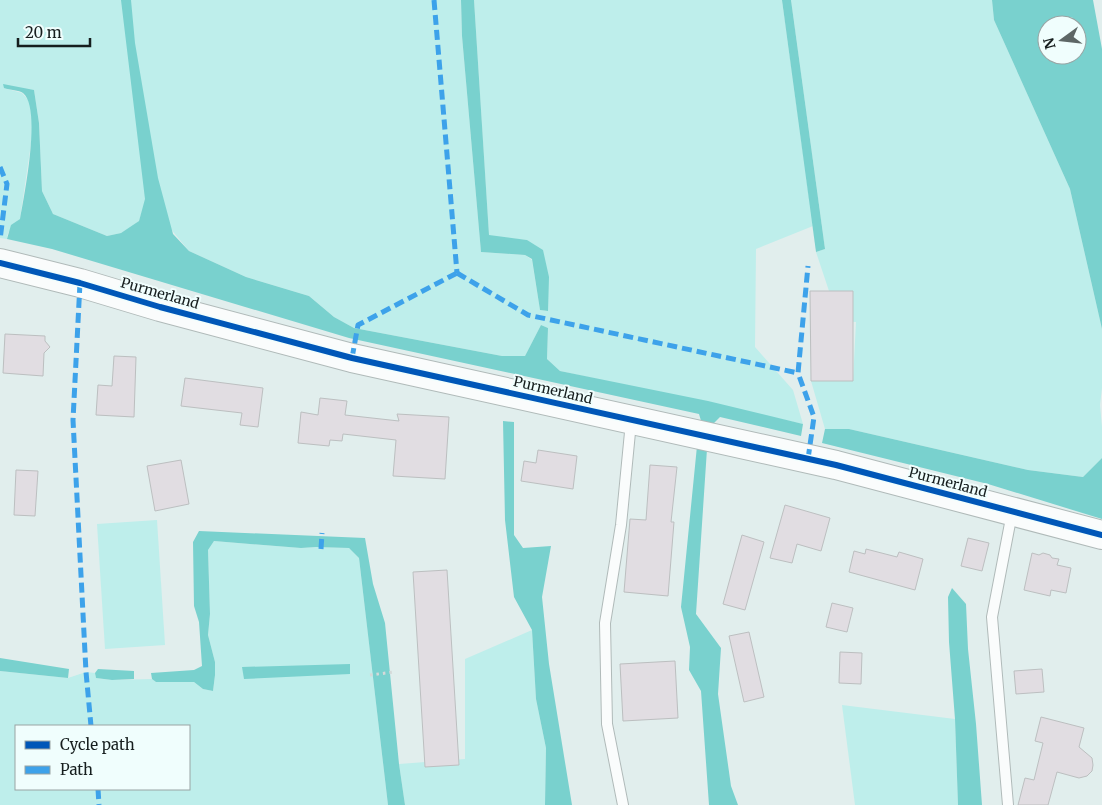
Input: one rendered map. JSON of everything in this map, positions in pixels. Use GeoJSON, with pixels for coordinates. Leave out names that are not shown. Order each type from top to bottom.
{"type":"FeatureCollection","features":[{"type":"Feature","properties":{"kind":"street","name":"Purmerland"},"geometry":{"type":"LineString","coordinates":[[0,263],[80,283],[160,307],[352,358],[836,465],[1102,535]]}},
{"type":"Feature","properties":{"kind":"lane"},"geometry":{"type":"LineString","coordinates":[[624,805],[607,724],[605,623],[621,525],[631,420]]}},
{"type":"Feature","properties":{"kind":"lane"},"geometry":{"type":"LineString","coordinates":[[1008,805],[992,617],[1012,512]]}},
{"type":"Feature","properties":{"kind":"path"},"geometry":{"type":"LineString","coordinates":[[370,675],[394,672]]}},
{"type":"Feature","properties":{"kind":"shaded area"},"geometry":{"type":"Polygon","coordinates":[[[0,0],[461,0],[462,36],[481,252],[525,255],[532,260],[540,310],[547,311],[527,240],[489,236],[474,0],[782,0],[813,226],[756,249],[755,347],[793,390],[803,424],[560,371],[547,359],[548,328],[541,325],[525,356],[502,356],[354,328],[334,317],[309,296],[246,277],[189,251],[146,199],[139,221],[121,233],[107,236],[53,214],[42,191],[39,123],[34,90],[4,88],[22,93],[30,102],[33,130],[20,219],[8,233],[7,239],[0,238],[0,0]]]}},
{"type":"Feature","properties":{"kind":"shaded area"},"geometry":{"type":"Polygon","coordinates":[[[791,0],[992,0],[994,20],[1070,189],[1102,329],[1102,388],[1100,405],[1102,458],[1083,477],[1028,470],[849,429],[825,429],[811,381],[853,381],[856,322],[839,321],[816,252],[825,249],[791,0]]]}},
{"type":"Feature","properties":{"kind":"shaded area"},"geometry":{"type":"Polygon","coordinates":[[[157,520],[165,645],[105,649],[97,524],[157,520]]]}},
{"type":"Feature","properties":{"kind":"shaded area"},"geometry":{"type":"Polygon","coordinates":[[[214,541],[301,548],[349,548],[359,558],[388,805],[0,805],[0,671],[68,678],[86,672],[95,673],[96,678],[112,680],[152,679],[156,682],[194,682],[203,689],[213,691],[215,662],[208,635],[210,614],[208,550],[214,541]]]}},
{"type":"Feature","properties":{"kind":"shaded area"},"geometry":{"type":"Polygon","coordinates":[[[532,630],[536,699],[546,748],[545,805],[405,805],[399,764],[465,759],[465,659],[532,630]]]}},
{"type":"Feature","properties":{"kind":"shaded area"},"geometry":{"type":"Polygon","coordinates":[[[842,705],[955,719],[958,805],[855,805],[842,705]]]}},
{"type":"Feature","properties":{"kind":"water"},"geometry":{"type":"Polygon","coordinates":[[[121,0],[131,0],[135,43],[158,178],[173,234],[189,251],[246,277],[309,296],[334,317],[354,328],[502,356],[525,356],[541,325],[548,328],[547,359],[560,371],[708,401],[803,424],[801,436],[720,417],[712,425],[707,449],[696,614],[721,648],[718,694],[731,786],[738,805],[709,805],[701,691],[689,670],[690,647],[681,607],[697,446],[702,424],[699,414],[349,338],[52,249],[7,239],[11,225],[20,219],[28,173],[31,116],[28,102],[23,93],[4,88],[3,84],[34,90],[39,123],[42,191],[53,214],[107,236],[121,233],[139,221],[145,199],[121,0]]]}},
{"type":"Feature","properties":{"kind":"water"},"geometry":{"type":"Polygon","coordinates":[[[461,0],[474,0],[489,235],[527,240],[543,250],[549,277],[548,311],[540,310],[532,259],[525,255],[481,252],[462,36],[461,0]]]}},
{"type":"Feature","properties":{"kind":"water"},"geometry":{"type":"Polygon","coordinates":[[[782,0],[791,0],[825,249],[816,252],[782,0]]]}},
{"type":"Feature","properties":{"kind":"water"},"geometry":{"type":"Polygon","coordinates":[[[992,0],[1093,0],[1102,49],[1102,329],[1070,189],[994,20],[992,0]]]}},
{"type":"Feature","properties":{"kind":"water"},"geometry":{"type":"Polygon","coordinates":[[[503,421],[514,422],[514,535],[523,548],[551,546],[542,597],[549,664],[572,805],[545,805],[546,748],[536,699],[532,630],[514,597],[505,520],[503,421]]]}},
{"type":"Feature","properties":{"kind":"water"},"geometry":{"type":"Polygon","coordinates":[[[825,429],[849,429],[1028,470],[1083,477],[1102,458],[1102,519],[988,484],[822,443],[825,429]]]}},
{"type":"Feature","properties":{"kind":"water"},"geometry":{"type":"Polygon","coordinates":[[[199,531],[365,538],[373,584],[385,623],[405,805],[388,805],[359,558],[349,548],[301,548],[214,541],[208,550],[210,614],[208,635],[215,662],[213,691],[203,689],[194,682],[156,682],[152,679],[151,673],[194,670],[202,666],[199,622],[194,606],[193,542],[199,531]]]}},
{"type":"Feature","properties":{"kind":"water"},"geometry":{"type":"Polygon","coordinates":[[[952,588],[966,604],[968,649],[982,805],[958,805],[955,719],[949,642],[948,597],[952,588]]]}},
{"type":"Feature","properties":{"kind":"water"},"geometry":{"type":"Polygon","coordinates":[[[0,658],[69,669],[68,678],[0,671],[0,658]]]}},
{"type":"Feature","properties":{"kind":"water"},"geometry":{"type":"Polygon","coordinates":[[[350,664],[350,674],[244,679],[242,667],[350,664]]]}},
{"type":"Feature","properties":{"kind":"water"},"geometry":{"type":"Polygon","coordinates":[[[98,669],[134,671],[134,679],[112,680],[96,678],[95,673],[98,669]]]}},
{"type":"Feature","properties":{"kind":"building"},"geometry":{"type":"Polygon","coordinates":[[[810,291],[853,291],[853,381],[811,381],[810,291]]]}},
{"type":"Feature","properties":{"kind":"building"},"geometry":{"type":"Polygon","coordinates":[[[5,334],[45,336],[45,341],[50,347],[44,353],[43,376],[3,373],[5,334]]]}},
{"type":"Feature","properties":{"kind":"building"},"geometry":{"type":"Polygon","coordinates":[[[114,356],[136,357],[134,417],[96,415],[98,385],[112,386],[114,356]]]}},
{"type":"Feature","properties":{"kind":"building"},"geometry":{"type":"Polygon","coordinates":[[[185,378],[263,388],[258,427],[240,425],[242,413],[181,406],[185,378]]]}},
{"type":"Feature","properties":{"kind":"building"},"geometry":{"type":"Polygon","coordinates":[[[320,398],[347,401],[345,415],[399,421],[397,414],[449,417],[445,479],[393,476],[396,440],[343,434],[342,441],[330,440],[329,446],[298,443],[301,412],[318,415],[320,398]]]}},
{"type":"Feature","properties":{"kind":"building"},"geometry":{"type":"Polygon","coordinates":[[[538,450],[577,456],[573,489],[521,481],[524,461],[536,463],[538,450]]]}},
{"type":"Feature","properties":{"kind":"building"},"geometry":{"type":"Polygon","coordinates":[[[181,460],[189,504],[155,511],[147,466],[181,460]]]}},
{"type":"Feature","properties":{"kind":"building"},"geometry":{"type":"Polygon","coordinates":[[[650,465],[677,467],[671,522],[674,522],[668,596],[624,592],[630,519],[646,520],[650,465]]]}},
{"type":"Feature","properties":{"kind":"building"},"geometry":{"type":"Polygon","coordinates":[[[16,470],[38,471],[35,516],[14,515],[16,470]]]}},
{"type":"Feature","properties":{"kind":"building"},"geometry":{"type":"Polygon","coordinates":[[[785,505],[830,518],[821,551],[797,544],[792,563],[770,558],[785,505]]]}},
{"type":"Feature","properties":{"kind":"building"},"geometry":{"type":"Polygon","coordinates":[[[742,535],[764,542],[745,610],[723,604],[742,535]]]}},
{"type":"Feature","properties":{"kind":"building"},"geometry":{"type":"Polygon","coordinates":[[[968,538],[989,543],[982,571],[961,566],[968,538]]]}},
{"type":"Feature","properties":{"kind":"building"},"geometry":{"type":"Polygon","coordinates":[[[866,549],[897,557],[899,552],[923,559],[915,590],[849,572],[854,551],[865,554],[866,549]]]}},
{"type":"Feature","properties":{"kind":"building"},"geometry":{"type":"Polygon","coordinates":[[[1032,553],[1050,555],[1052,558],[1059,559],[1057,565],[1071,568],[1066,593],[1051,590],[1050,596],[1024,590],[1032,553]]]}},
{"type":"Feature","properties":{"kind":"building"},"geometry":{"type":"Polygon","coordinates":[[[447,570],[459,765],[425,767],[413,572],[447,570]]]}},
{"type":"Feature","properties":{"kind":"building"},"geometry":{"type":"Polygon","coordinates":[[[832,603],[853,608],[847,632],[826,627],[832,603]]]}},
{"type":"Feature","properties":{"kind":"building"},"geometry":{"type":"Polygon","coordinates":[[[749,632],[764,697],[744,702],[729,636],[749,632]]]}},
{"type":"Feature","properties":{"kind":"building"},"geometry":{"type":"Polygon","coordinates":[[[840,652],[862,653],[861,684],[839,683],[840,652]]]}},
{"type":"Feature","properties":{"kind":"building"},"geometry":{"type":"Polygon","coordinates":[[[675,661],[678,718],[623,721],[620,664],[675,661]]]}},
{"type":"Feature","properties":{"kind":"building"},"geometry":{"type":"Polygon","coordinates":[[[1042,669],[1044,692],[1016,694],[1014,671],[1042,669]]]}},
{"type":"Feature","properties":{"kind":"building"},"geometry":{"type":"Polygon","coordinates":[[[1041,717],[1084,728],[1079,747],[1092,758],[1092,771],[1087,776],[1079,778],[1057,772],[1048,805],[1018,805],[1025,778],[1034,780],[1043,743],[1035,741],[1041,717]]]}},
{"type":"Feature","properties":{"kind":"marked path"},"geometry":{"type":"LineString","coordinates":[[434,0],[457,273]]}},
{"type":"Feature","properties":{"kind":"marked path"},"geometry":{"type":"LineString","coordinates":[[0,167],[7,184],[0,240]]}},
{"type":"Feature","properties":{"kind":"marked path"},"geometry":{"type":"LineString","coordinates":[[808,266],[798,373],[814,417],[808,459]]}},
{"type":"Feature","properties":{"kind":"marked path"},"geometry":{"type":"LineString","coordinates":[[457,273],[528,315],[798,373]]}},
{"type":"Feature","properties":{"kind":"marked path"},"geometry":{"type":"LineString","coordinates":[[352,358],[358,325],[457,273]]}},
{"type":"Feature","properties":{"kind":"marked path"},"geometry":{"type":"LineString","coordinates":[[80,283],[73,420],[86,672],[91,725]]}},
{"type":"Feature","properties":{"kind":"marked path"},"geometry":{"type":"LineString","coordinates":[[321,549],[322,533]]}},
{"type":"Feature","properties":{"kind":"marked path"},"geometry":{"type":"LineString","coordinates":[[98,790],[99,805]]}},
{"type":"Feature","properties":{"kind":"cycle path"},"geometry":{"type":"LineString","coordinates":[[0,263],[80,283],[160,307],[352,358],[836,465],[1102,535]]}}]}
